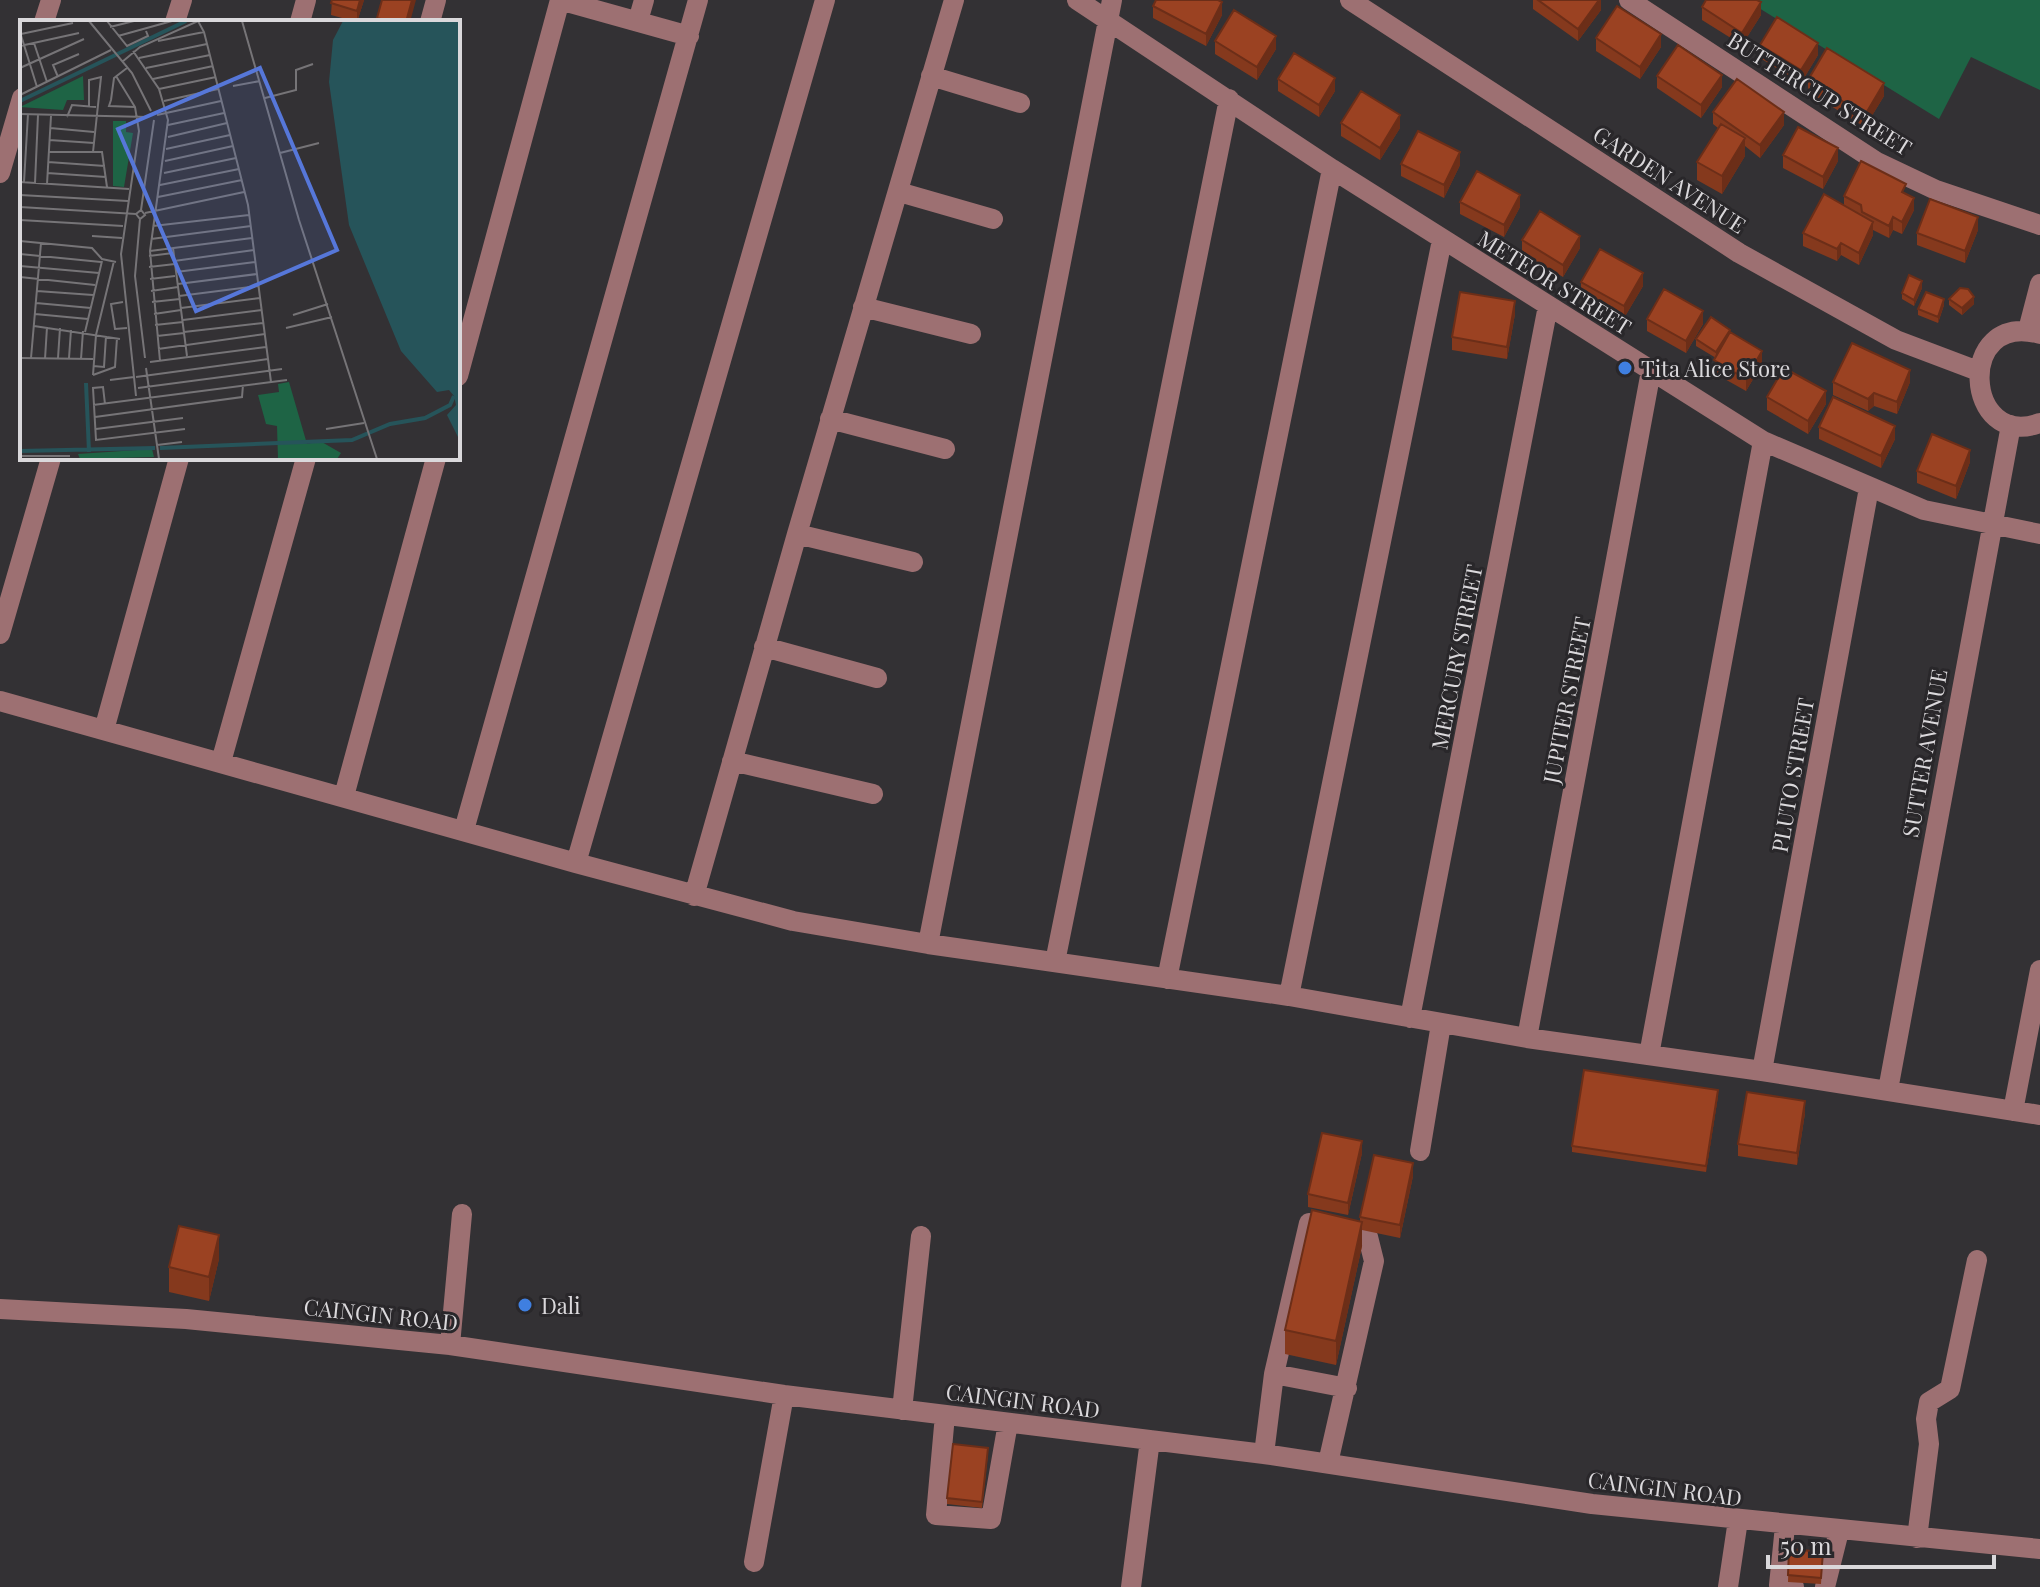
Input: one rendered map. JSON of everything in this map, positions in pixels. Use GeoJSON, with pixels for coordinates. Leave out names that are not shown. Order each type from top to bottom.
{"type":"FeatureCollection","features":[{"type":"Feature","properties":{"kind":"street"},"geometry":{"type":"LineString","coordinates":[[45,20],[51,0]]}},
{"type":"Feature","properties":{"kind":"street"},"geometry":{"type":"LineString","coordinates":[[176,20],[182,0]]}},
{"type":"Feature","properties":{"kind":"street"},"geometry":{"type":"LineString","coordinates":[[301,20],[306,0]]}},
{"type":"Feature","properties":{"kind":"street"},"geometry":{"type":"LineString","coordinates":[[431,20],[436,0]]}},
{"type":"Feature","properties":{"kind":"street"},"geometry":{"type":"LineString","coordinates":[[460,369],[560,0],[689,36]]}},
{"type":"Feature","properties":{"kind":"street"},"geometry":{"type":"LineString","coordinates":[[638,21],[644,0]]}},
{"type":"Feature","properties":{"kind":"street"},"geometry":{"type":"LineString","coordinates":[[464,830],[698,0]]}},
{"type":"Feature","properties":{"kind":"street"},"geometry":{"type":"LineString","coordinates":[[576,863],[825,0]]}},
{"type":"Feature","properties":{"kind":"street"},"geometry":{"type":"LineString","coordinates":[[694,896],[954,0]]}},
{"type":"Feature","properties":{"kind":"street","name":"METEOR STREET"},"geometry":{"type":"LineString","coordinates":[[1077,0],[1110,10],[1229,99],[1332,169],[1763,441],[1924,510],[2040,534]]}},
{"type":"Feature","properties":{"kind":"street","name":"GARDEN AVENUE"},"geometry":{"type":"LineString","coordinates":[[1350,0],[1739,253],[1896,340],[1978,371]]}},
{"type":"Feature","properties":{"kind":"street","name":"BUTTERCUP STREET"},"geometry":{"type":"LineString","coordinates":[[1629,0],[1877,162],[1936,190],[2040,225]]}},
{"type":"Feature","properties":{"kind":"street"},"geometry":{"type":"LineString","coordinates":[[928,944],[1110,10]]}},
{"type":"Feature","properties":{"kind":"street"},"geometry":{"type":"LineString","coordinates":[[931,76],[1020,103]]}},
{"type":"Feature","properties":{"kind":"street"},"geometry":{"type":"LineString","coordinates":[[1055,962],[1229,99]]}},
{"type":"Feature","properties":{"kind":"street"},"geometry":{"type":"LineString","coordinates":[[0,173],[20,105]]}},
{"type":"Feature","properties":{"kind":"street"},"geometry":{"type":"LineString","coordinates":[[1167,979],[1332,169]]}},
{"type":"Feature","properties":{"kind":"street"},"geometry":{"type":"LineString","coordinates":[[899,192],[993,219]]}},
{"type":"Feature","properties":{"kind":"street"},"geometry":{"type":"LineString","coordinates":[[1289,996],[1442,240]]}},
{"type":"Feature","properties":{"kind":"street"},"geometry":{"type":"LineString","coordinates":[[2040,284],[2034,332],[2011,333],[1995,341],[1984,355],[1978,371],[1978,388],[1985,404],[1996,417],[2011,425],[2040,423]]}},
{"type":"Feature","properties":{"kind":"street","name":"MERCURY STREET"},"geometry":{"type":"LineString","coordinates":[[1410,1018],[1548,306]]}},
{"type":"Feature","properties":{"kind":"street"},"geometry":{"type":"LineString","coordinates":[[863,307],[971,334]]}},
{"type":"Feature","properties":{"kind":"street","name":"JUPITER STREET"},"geometry":{"type":"LineString","coordinates":[[1527,1038],[1651,371]]}},
{"type":"Feature","properties":{"kind":"street"},"geometry":{"type":"LineString","coordinates":[[830,419],[945,449]]}},
{"type":"Feature","properties":{"kind":"street","name":"SUTTER AVENUE"},"geometry":{"type":"LineString","coordinates":[[1888,1090],[1990,525],[2011,425]]}},
{"type":"Feature","properties":{"kind":"street"},"geometry":{"type":"LineString","coordinates":[[1649,1055],[1763,441]]}},
{"type":"Feature","properties":{"kind":"street"},"geometry":{"type":"LineString","coordinates":[[0,634],[50,460]]}},
{"type":"Feature","properties":{"kind":"street"},"geometry":{"type":"LineString","coordinates":[[104,730],[178,460]]}},
{"type":"Feature","properties":{"kind":"street"},"geometry":{"type":"LineString","coordinates":[[221,762],[305,460]]}},
{"type":"Feature","properties":{"kind":"street"},"geometry":{"type":"LineString","coordinates":[[344,796],[435,460]]}},
{"type":"Feature","properties":{"kind":"street","name":"PLUTO STREET"},"geometry":{"type":"LineString","coordinates":[[1762,1071],[1869,488]]}},
{"type":"Feature","properties":{"kind":"street"},"geometry":{"type":"LineString","coordinates":[[797,534],[913,562]]}},
{"type":"Feature","properties":{"kind":"street"},"geometry":{"type":"LineString","coordinates":[[764,647],[877,678]]}},
{"type":"Feature","properties":{"kind":"street"},"geometry":{"type":"LineString","coordinates":[[0,701],[793,921],[928,944],[1289,996],[1527,1038],[2040,1115]]}},
{"type":"Feature","properties":{"kind":"street"},"geometry":{"type":"LineString","coordinates":[[732,761],[873,794]]}},
{"type":"Feature","properties":{"kind":"street"},"geometry":{"type":"LineString","coordinates":[[2013,1111],[2040,970]]}},
{"type":"Feature","properties":{"kind":"street"},"geometry":{"type":"LineString","coordinates":[[1420,1151],[1441,1024]]}},
{"type":"Feature","properties":{"kind":"street"},"geometry":{"type":"LineString","coordinates":[[450,1345],[462,1214]]}},
{"type":"Feature","properties":{"kind":"street"},"geometry":{"type":"LineString","coordinates":[[1264,1454],[1274,1374],[1309,1223],[1368,1237],[1374,1261],[1328,1463]]}},
{"type":"Feature","properties":{"kind":"street"},"geometry":{"type":"LineString","coordinates":[[902,1410],[921,1236]]}},
{"type":"Feature","properties":{"kind":"street"},"geometry":{"type":"LineString","coordinates":[[1917,1538],[1929,1444],[1926,1419],[1929,1402],[1950,1389],[1977,1260]]}},
{"type":"Feature","properties":{"kind":"street","name":"CAINGIN ROAD"},"geometry":{"type":"LineString","coordinates":[[0,1309],[186,1319],[450,1345],[784,1395],[1264,1454],[1592,1504],[1785,1526],[2040,1549]]}},
{"type":"Feature","properties":{"kind":"street"},"geometry":{"type":"LineString","coordinates":[[1274,1374],[1347,1388]]}},
{"type":"Feature","properties":{"kind":"street"},"geometry":{"type":"LineString","coordinates":[[754,1562],[784,1395]]}},
{"type":"Feature","properties":{"kind":"street"},"geometry":{"type":"LineString","coordinates":[[945,1415],[936,1515],[991,1519],[1008,1423]]}},
{"type":"Feature","properties":{"kind":"street"},"geometry":{"type":"LineString","coordinates":[[1131,1587],[1150,1440]]}},
{"type":"Feature","properties":{"kind":"street"},"geometry":{"type":"LineString","coordinates":[[1728,1587],[1738,1520]]}},
{"type":"Feature","properties":{"kind":"street"},"geometry":{"type":"LineString","coordinates":[[1785,1526],[1779,1585],[1794,1587]]}},
{"type":"Feature","properties":{"kind":"street"},"geometry":{"type":"LineString","coordinates":[[1825,1587],[1839,1531]]}},
{"type":"Feature","properties":{"kind":"green space"},"geometry":{"type":"Polygon","coordinates":[[[1746,0],[2040,0],[2040,90],[1971,57],[1939,119],[1746,0]]]}},
{"type":"Feature","properties":{"kind":"building"},"geometry":{"type":"Polygon","coordinates":[[[332,0],[360,0],[357,11],[331,3],[332,0]]]}},
{"type":"Feature","properties":{"kind":"building"},"geometry":{"type":"Polygon","coordinates":[[[382,0],[412,0],[407,20],[377,18],[382,0]]]}},
{"type":"Feature","properties":{"kind":"building"},"geometry":{"type":"Polygon","coordinates":[[[1156,0],[1222,2],[1206,34],[1153,6],[1156,0]]]}},
{"type":"Feature","properties":{"kind":"building"},"geometry":{"type":"Polygon","coordinates":[[[1538,0],[1599,0],[1578,29],[1538,0]]]}},
{"type":"Feature","properties":{"kind":"building"},"geometry":{"type":"Polygon","coordinates":[[[1706,0],[1761,2],[1742,33],[1702,7],[1706,0]]]}},
{"type":"Feature","properties":{"kind":"building"},"geometry":{"type":"Polygon","coordinates":[[[1617,6],[1661,34],[1640,67],[1596,38],[1617,6]]]}},
{"type":"Feature","properties":{"kind":"building"},"geometry":{"type":"Polygon","coordinates":[[[1234,10],[1276,36],[1257,67],[1215,41],[1234,10]]]}},
{"type":"Feature","properties":{"kind":"building"},"geometry":{"type":"Polygon","coordinates":[[[1777,17],[1818,43],[1801,70],[1760,45],[1777,17]]]}},
{"type":"Feature","properties":{"kind":"building"},"geometry":{"type":"Polygon","coordinates":[[[1678,45],[1722,75],[1701,105],[1657,76],[1678,45]]]}},
{"type":"Feature","properties":{"kind":"building"},"geometry":{"type":"Polygon","coordinates":[[[1827,48],[1884,83],[1865,115],[1808,80],[1827,48]]]}},
{"type":"Feature","properties":{"kind":"building"},"geometry":{"type":"Polygon","coordinates":[[[1294,53],[1335,78],[1319,105],[1278,79],[1294,53]]]}},
{"type":"Feature","properties":{"kind":"building"},"geometry":{"type":"Polygon","coordinates":[[[1737,79],[1784,112],[1760,145],[1713,112],[1737,79]]]}},
{"type":"Feature","properties":{"kind":"building"},"geometry":{"type":"Polygon","coordinates":[[[1361,91],[1400,115],[1380,148],[1341,123],[1361,91]]]}},
{"type":"Feature","properties":{"kind":"building"},"geometry":{"type":"Polygon","coordinates":[[[1721,124],[1745,138],[1722,176],[1697,162],[1721,124]]]}},
{"type":"Feature","properties":{"kind":"building"},"geometry":{"type":"Polygon","coordinates":[[[1798,127],[1838,148],[1823,177],[1783,155],[1798,127]]]}},
{"type":"Feature","properties":{"kind":"building"},"geometry":{"type":"Polygon","coordinates":[[[1418,131],[1460,152],[1444,185],[1401,164],[1418,131]]]}},
{"type":"Feature","properties":{"kind":"building"},"geometry":{"type":"Polygon","coordinates":[[[1861,161],[1906,184],[1902,192],[1914,198],[1902,222],[1893,217],[1889,226],[1862,212],[1861,205],[1844,196],[1861,161]]]}},
{"type":"Feature","properties":{"kind":"building"},"geometry":{"type":"Polygon","coordinates":[[[1477,171],[1520,195],[1504,225],[1460,202],[1477,171]]]}},
{"type":"Feature","properties":{"kind":"building"},"geometry":{"type":"Polygon","coordinates":[[[1824,194],[1873,222],[1859,253],[1841,243],[1837,249],[1803,233],[1824,194]]]}},
{"type":"Feature","properties":{"kind":"building"},"geometry":{"type":"Polygon","coordinates":[[[1930,199],[1978,217],[1965,251],[1917,233],[1930,199]]]}},
{"type":"Feature","properties":{"kind":"building"},"geometry":{"type":"Polygon","coordinates":[[[1540,211],[1580,236],[1563,265],[1522,240],[1540,211]]]}},
{"type":"Feature","properties":{"kind":"building"},"geometry":{"type":"Polygon","coordinates":[[[1600,249],[1643,273],[1624,306],[1581,282],[1600,249]]]}},
{"type":"Feature","properties":{"kind":"building"},"geometry":{"type":"Polygon","coordinates":[[[1909,275],[1922,281],[1914,300],[1902,293],[1909,275]]]}},
{"type":"Feature","properties":{"kind":"building"},"geometry":{"type":"Polygon","coordinates":[[[1960,288],[1968,289],[1974,297],[1962,308],[1949,299],[1960,288]]]}},
{"type":"Feature","properties":{"kind":"building"},"geometry":{"type":"Polygon","coordinates":[[[1664,289],[1703,311],[1686,341],[1647,319],[1664,289]]]}},
{"type":"Feature","properties":{"kind":"building"},"geometry":{"type":"Polygon","coordinates":[[[1460,292],[1515,301],[1507,347],[1452,337],[1460,292]]]}},
{"type":"Feature","properties":{"kind":"building"},"geometry":{"type":"Polygon","coordinates":[[[1926,292],[1944,299],[1938,317],[1918,309],[1926,292]]]}},
{"type":"Feature","properties":{"kind":"building"},"geometry":{"type":"Polygon","coordinates":[[[1711,317],[1730,330],[1716,352],[1696,339],[1711,317]]]}},
{"type":"Feature","properties":{"kind":"building"},"geometry":{"type":"Polygon","coordinates":[[[1730,332],[1762,351],[1746,379],[1714,360],[1730,332]]]}},
{"type":"Feature","properties":{"kind":"building"},"geometry":{"type":"Polygon","coordinates":[[[1852,343],[1910,370],[1897,402],[1874,393],[1868,399],[1833,382],[1852,343]]]}},
{"type":"Feature","properties":{"kind":"building"},"geometry":{"type":"Polygon","coordinates":[[[1784,368],[1826,391],[1808,421],[1767,397],[1784,368]]]}},
{"type":"Feature","properties":{"kind":"building"},"geometry":{"type":"Polygon","coordinates":[[[1833,397],[1895,426],[1881,456],[1819,427],[1833,397]]]}},
{"type":"Feature","properties":{"kind":"building"},"geometry":{"type":"Polygon","coordinates":[[[1932,434],[1970,450],[1956,486],[1917,471],[1932,434]]]}},
{"type":"Feature","properties":{"kind":"building"},"geometry":{"type":"Polygon","coordinates":[[[1584,1070],[1718,1090],[1706,1166],[1572,1146],[1584,1070]]]}},
{"type":"Feature","properties":{"kind":"building"},"geometry":{"type":"Polygon","coordinates":[[[1747,1092],[1805,1101],[1797,1153],[1738,1144],[1747,1092]]]}},
{"type":"Feature","properties":{"kind":"building"},"geometry":{"type":"Polygon","coordinates":[[[1322,1133],[1362,1141],[1348,1203],[1308,1194],[1322,1133]]]}},
{"type":"Feature","properties":{"kind":"building"},"geometry":{"type":"Polygon","coordinates":[[[1374,1155],[1413,1163],[1400,1225],[1360,1217],[1374,1155]]]}},
{"type":"Feature","properties":{"kind":"building"},"geometry":{"type":"Polygon","coordinates":[[[1312,1210],[1362,1222],[1336,1341],[1285,1330],[1312,1210]]]}},
{"type":"Feature","properties":{"kind":"building"},"geometry":{"type":"Polygon","coordinates":[[[179,1226],[219,1235],[209,1277],[169,1267],[179,1226]]]}},
{"type":"Feature","properties":{"kind":"building"},"geometry":{"type":"Polygon","coordinates":[[[953,1444],[988,1448],[982,1502],[947,1498],[953,1444]]]}},
{"type":"Feature","properties":{"kind":"building"},"geometry":{"type":"Polygon","coordinates":[[[1789,1549],[1823,1552],[1821,1578],[1788,1575],[1789,1549]]]}},
{"type":"Feature","properties":{"kind":"place","name":"Tita Alice Store"},"geometry":{"type":"Point","coordinates":[1625,368]}},
{"type":"Feature","properties":{"kind":"place","name":"Dali"},"geometry":{"type":"Point","coordinates":[525,1305]}}]}
